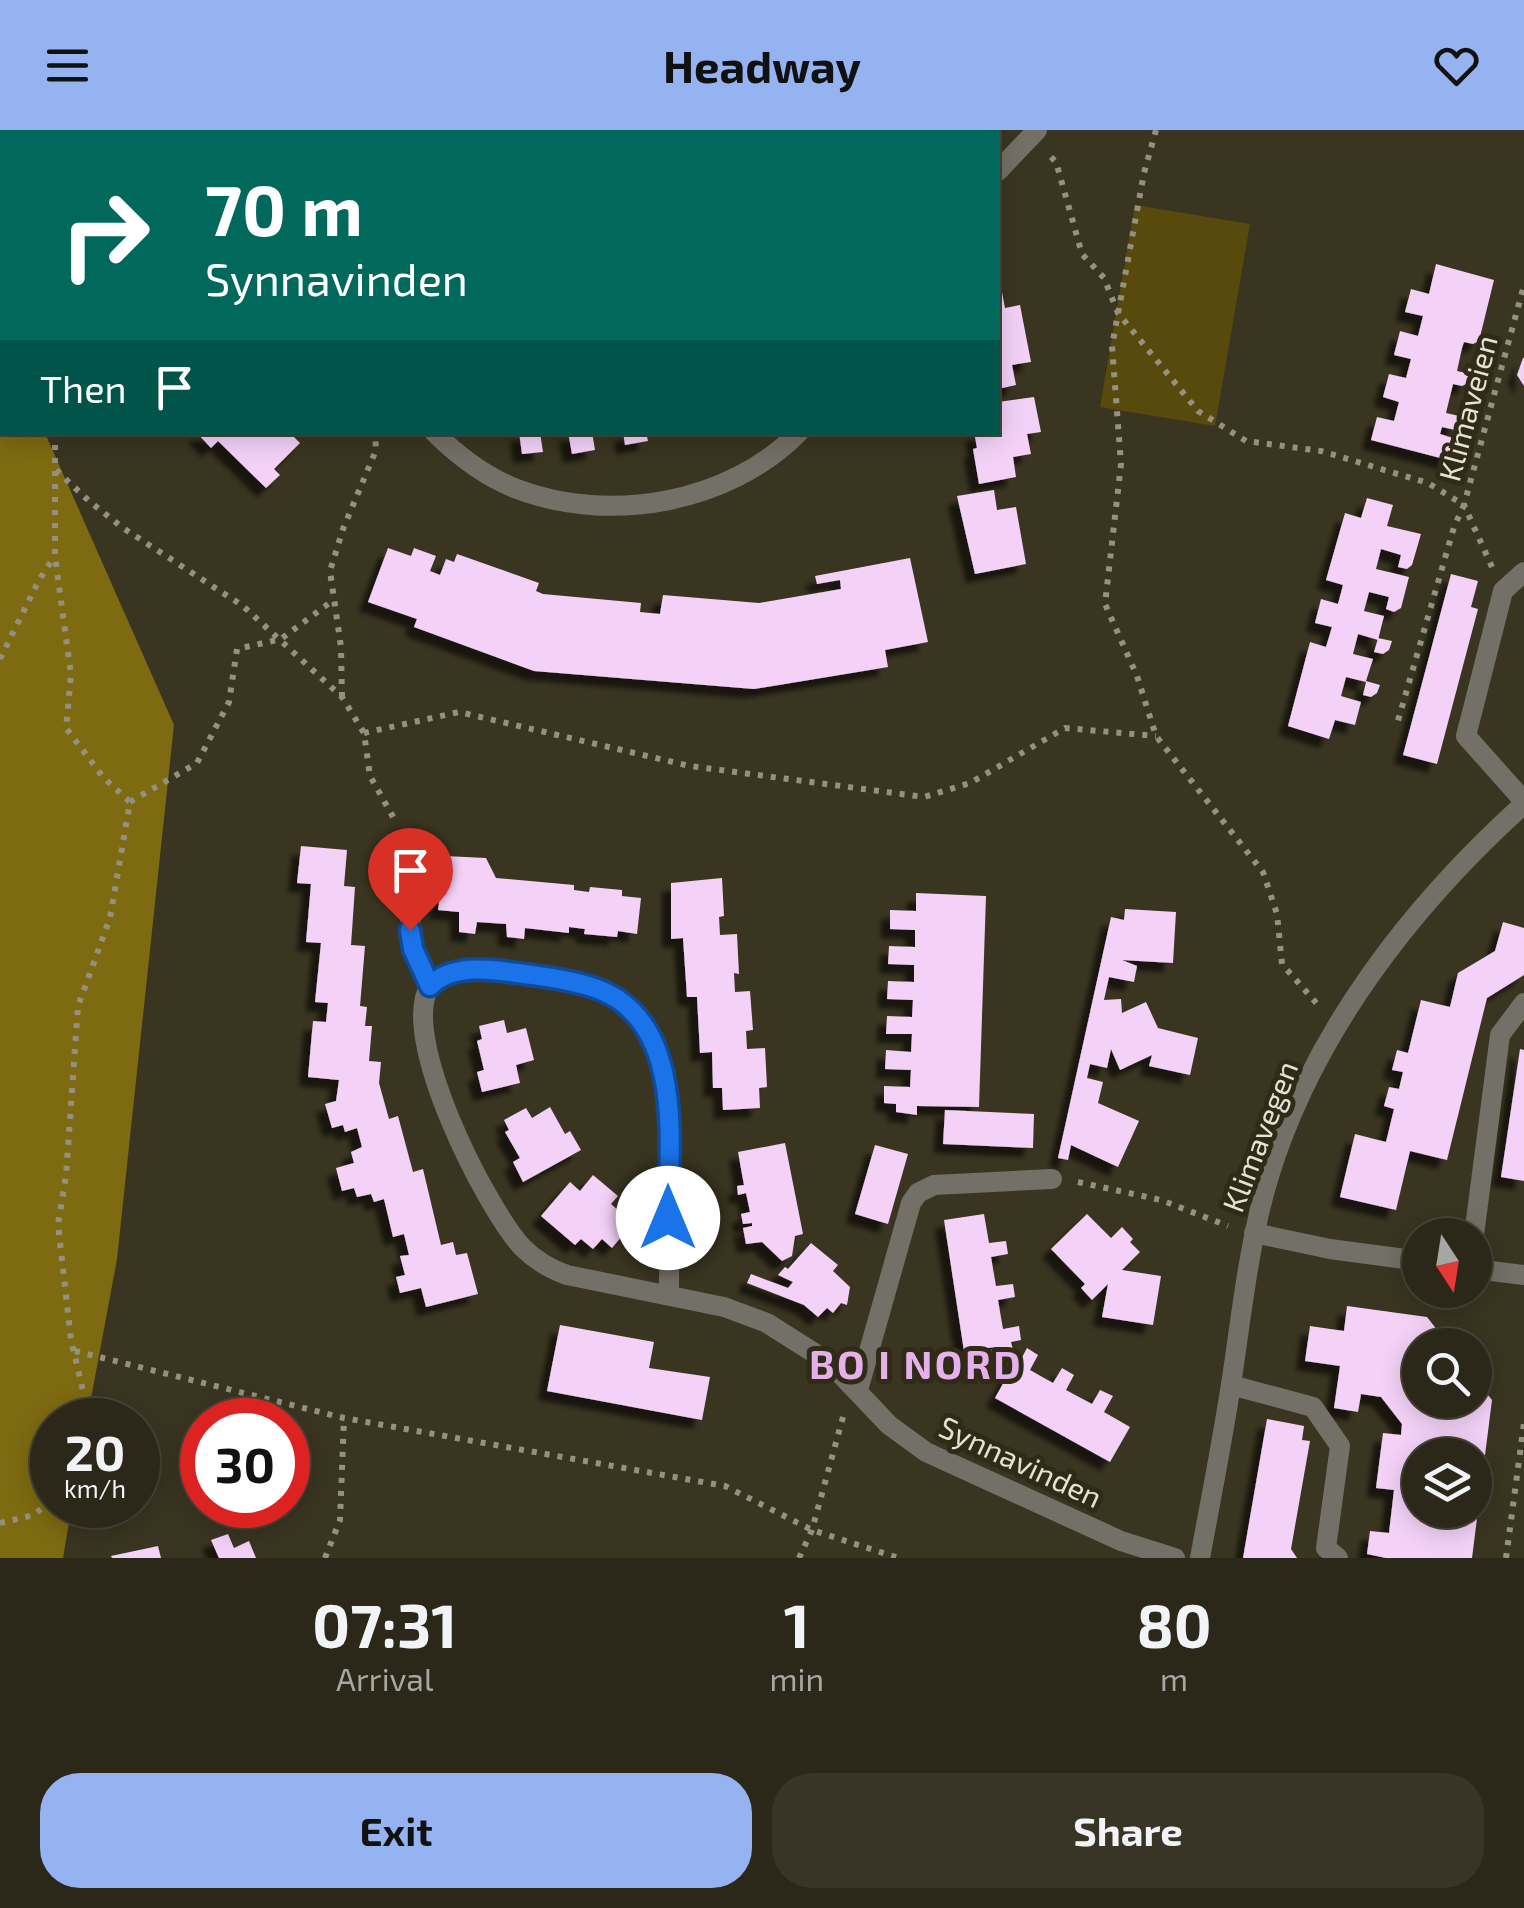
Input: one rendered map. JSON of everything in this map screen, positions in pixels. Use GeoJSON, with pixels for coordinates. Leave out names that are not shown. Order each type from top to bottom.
{"type":"FeatureCollection","features":[{"type":"Feature","properties":{"kind":"street"},"geometry":{"type":"LineString","coordinates":[[1000,169],[1034,133]]}},
{"type":"Feature","properties":{"kind":"street"},"geometry":{"type":"LineString","coordinates":[[438,435],[483,471],[516,489],[583,504],[615,506],[648,504],[714,487],[765,460],[795,435]]}},
{"type":"Feature","properties":{"kind":"street"},"geometry":{"type":"LineString","coordinates":[[1524,572],[1503,590],[1466,736],[1524,803]]}},
{"type":"Feature","properties":{"kind":"street","name":"Klimavegen"},"geometry":{"type":"LineString","coordinates":[[1200,1558],[1254,1233],[1270,1174],[1298,1104],[1371,973],[1416,914],[1470,854],[1524,803]]}},
{"type":"Feature","properties":{"kind":"street","name":"Synnavinden"},"geometry":{"type":"LineString","coordinates":[[404,852],[413,949],[430,986],[422,1016],[456,1135],[480,1187],[519,1244],[536,1259],[567,1275],[738,1312],[780,1329],[830,1363],[889,1425],[926,1452],[1121,1540],[1176,1558]]}},
{"type":"Feature","properties":{"kind":"street"},"geometry":{"type":"LineString","coordinates":[[430,986],[458,970],[546,978],[598,989],[620,1002],[638,1020],[658,1052],[665,1089],[669,1139],[669,1295]]}},
{"type":"Feature","properties":{"kind":"street"},"geometry":{"type":"LineString","coordinates":[[1476,1218],[1500,1035],[1524,1002]]}},
{"type":"Feature","properties":{"kind":"street"},"geometry":{"type":"LineString","coordinates":[[858,1390],[916,1196],[934,1185],[1052,1179]]}},
{"type":"Feature","properties":{"kind":"street"},"geometry":{"type":"LineString","coordinates":[[1254,1233],[1402,1259]]}},
{"type":"Feature","properties":{"kind":"street"},"geometry":{"type":"LineString","coordinates":[[1492,1271],[1524,1275]]}},
{"type":"Feature","properties":{"kind":"street"},"geometry":{"type":"LineString","coordinates":[[1231,1384],[1313,1407],[1327,1423],[1340,1446],[1326,1548],[1338,1558]]}},
{"type":"Feature","properties":{"kind":"path"},"geometry":{"type":"LineString","coordinates":[[1156,130],[1144,173],[1112,346],[1120,464],[1105,604],[1137,676],[1156,736],[1263,872],[1277,914],[1282,964],[1320,1007]]}},
{"type":"Feature","properties":{"kind":"path"},"geometry":{"type":"LineString","coordinates":[[1034,133],[1056,162],[1082,254],[1104,278],[1118,313],[1198,411],[1246,441],[1322,451],[1428,483],[1464,506],[1454,527],[1397,724]]}},
{"type":"Feature","properties":{"kind":"path","name":"Klimaveien"},"geometry":{"type":"LineString","coordinates":[[1503,590],[1464,506],[1523,289]]}},
{"type":"Feature","properties":{"kind":"path"},"geometry":{"type":"LineString","coordinates":[[56,435],[55,556],[71,675],[66,728],[103,777],[130,802]]}},
{"type":"Feature","properties":{"kind":"path"},"geometry":{"type":"LineString","coordinates":[[342,697],[340,636],[330,571],[376,450],[375,435]]}},
{"type":"Feature","properties":{"kind":"path"},"geometry":{"type":"LineString","coordinates":[[55,469],[100,510],[243,606],[342,697],[364,733],[370,776],[396,819],[404,852]]}},
{"type":"Feature","properties":{"kind":"path"},"geometry":{"type":"LineString","coordinates":[[0,659],[38,580],[55,556]]}},
{"type":"Feature","properties":{"kind":"path"},"geometry":{"type":"LineString","coordinates":[[130,802],[197,764],[229,702],[238,649],[282,640],[332,601]]}},
{"type":"Feature","properties":{"kind":"path"},"geometry":{"type":"LineString","coordinates":[[364,733],[459,712],[690,766],[924,797],[970,782],[1065,728],[1156,736]]}},
{"type":"Feature","properties":{"kind":"path"},"geometry":{"type":"LineString","coordinates":[[85,1398],[74,1351],[58,1224],[66,1176],[78,1006],[110,918],[130,802]]}},
{"type":"Feature","properties":{"kind":"path"},"geometry":{"type":"LineString","coordinates":[[1052,1179],[1093,1183],[1161,1200],[1254,1233]]}},
{"type":"Feature","properties":{"kind":"path"},"geometry":{"type":"LineString","coordinates":[[74,1351],[344,1418],[725,1486],[812,1530],[899,1558]]}},
{"type":"Feature","properties":{"kind":"path"},"geometry":{"type":"LineString","coordinates":[[799,1558],[812,1530],[836,1437],[858,1390]]}},
{"type":"Feature","properties":{"kind":"path"},"geometry":{"type":"LineString","coordinates":[[325,1558],[340,1520],[344,1418]]}},
{"type":"Feature","properties":{"kind":"path"},"geometry":{"type":"LineString","coordinates":[[1506,1558],[1524,1423]]}},
{"type":"Feature","properties":{"kind":"path"},"geometry":{"type":"LineString","coordinates":[[0,1523],[30,1516]]}},
{"type":"Feature","properties":{"kind":"shaded area"},"geometry":{"type":"Polygon","coordinates":[[[1135,205],[1250,224],[1215,426],[1100,407],[1135,205]]]}},
{"type":"Feature","properties":{"kind":"shaded area"},"geometry":{"type":"Polygon","coordinates":[[[0,435],[46,435],[174,725],[117,1259],[91,1398],[30,1398],[30,1528],[68,1528],[63,1558],[0,1558],[0,435]]]}},
{"type":"Feature","properties":{"kind":"building"},"geometry":{"type":"Polygon","coordinates":[[[1436,264],[1494,280],[1479,341],[1464,342],[1462,348],[1457,371],[1470,374],[1468,383],[1453,384],[1446,413],[1459,416],[1455,430],[1442,427],[1440,434],[1453,438],[1448,460],[1371,440],[1377,417],[1394,421],[1399,402],[1383,397],[1389,374],[1406,378],[1411,359],[1394,355],[1400,331],[1418,336],[1423,316],[1405,312],[1411,289],[1429,294],[1436,264]]]}},
{"type":"Feature","properties":{"kind":"building"},"geometry":{"type":"Polygon","coordinates":[[[1000,287],[1005,308],[1020,305],[1031,362],[1012,365],[1016,385],[1000,389],[1000,287]]]}},
{"type":"Feature","properties":{"kind":"building"},"geometry":{"type":"Polygon","coordinates":[[[1524,358],[1524,386],[1517,375],[1524,358]]]}},
{"type":"Feature","properties":{"kind":"building"},"geometry":{"type":"Polygon","coordinates":[[[1034,397],[1041,432],[1027,434],[1031,454],[1013,457],[1016,477],[979,484],[975,435],[1000,435],[1000,402],[1034,397]]]}},
{"type":"Feature","properties":{"kind":"building"},"geometry":{"type":"Polygon","coordinates":[[[199,435],[292,435],[300,443],[274,469],[280,475],[266,488],[218,441],[211,448],[199,435]]]}},
{"type":"Feature","properties":{"kind":"building"},"geometry":{"type":"Polygon","coordinates":[[[519,435],[540,435],[543,452],[522,454],[519,435]]]}},
{"type":"Feature","properties":{"kind":"building"},"geometry":{"type":"Polygon","coordinates":[[[569,435],[592,435],[595,450],[572,454],[569,435]]]}},
{"type":"Feature","properties":{"kind":"building"},"geometry":{"type":"Polygon","coordinates":[[[623,435],[647,435],[648,441],[625,445],[623,435]]]}},
{"type":"Feature","properties":{"kind":"building"},"geometry":{"type":"Polygon","coordinates":[[[994,490],[997,510],[1016,507],[1026,564],[975,574],[957,496],[994,490]]]}},
{"type":"Feature","properties":{"kind":"building"},"geometry":{"type":"Polygon","coordinates":[[[1367,498],[1393,505],[1387,526],[1421,534],[1412,565],[1407,569],[1398,567],[1401,555],[1381,549],[1376,569],[1409,577],[1401,608],[1394,612],[1386,609],[1389,597],[1369,592],[1364,611],[1384,616],[1378,640],[1358,634],[1353,654],[1373,659],[1366,681],[1380,685],[1371,697],[1363,695],[1366,682],[1346,677],[1341,696],[1361,702],[1355,725],[1335,720],[1329,739],[1288,726],[1310,642],[1326,647],[1332,627],[1315,623],[1321,599],[1338,604],[1343,585],[1326,580],[1345,513],[1361,518],[1367,498]]]}},
{"type":"Feature","properties":{"kind":"building"},"geometry":{"type":"Polygon","coordinates":[[[388,548],[411,556],[414,548],[436,556],[430,571],[440,575],[446,559],[454,562],[457,554],[539,583],[536,591],[543,594],[641,603],[640,612],[660,614],[663,595],[759,603],[841,589],[840,580],[817,584],[815,576],[910,558],[928,642],[885,650],[888,667],[754,689],[534,671],[414,627],[417,619],[368,602],[388,548]]]}},
{"type":"Feature","properties":{"kind":"building"},"geometry":{"type":"Polygon","coordinates":[[[1451,574],[1478,581],[1471,607],[1478,609],[1437,764],[1403,755],[1451,574]]]}},
{"type":"Feature","properties":{"kind":"building"},"geometry":{"type":"Polygon","coordinates":[[[1378,638],[1392,641],[1383,654],[1374,652],[1378,638]]]}},
{"type":"Feature","properties":{"kind":"building"},"geometry":{"type":"Polygon","coordinates":[[[301,846],[347,850],[344,886],[355,887],[351,945],[365,946],[360,1006],[367,1007],[365,1026],[372,1026],[369,1061],[381,1062],[379,1083],[389,1119],[398,1116],[413,1172],[423,1169],[441,1245],[453,1242],[456,1255],[467,1253],[478,1294],[426,1307],[421,1288],[400,1293],[396,1277],[405,1275],[400,1256],[409,1255],[404,1234],[393,1237],[384,1199],[374,1202],[371,1194],[357,1197],[354,1188],[342,1191],[336,1168],[354,1163],[351,1152],[362,1147],[357,1128],[345,1132],[343,1125],[332,1128],[325,1104],[336,1101],[339,1080],[308,1077],[313,1021],[326,1022],[328,1003],[315,1002],[321,943],[306,942],[311,884],[297,883],[301,846]]]}},
{"type":"Feature","properties":{"kind":"building"},"geometry":{"type":"Polygon","coordinates":[[[445,856],[486,858],[496,878],[574,885],[574,890],[589,892],[590,887],[622,890],[622,896],[641,898],[637,934],[618,931],[617,937],[584,934],[585,929],[569,927],[569,933],[525,928],[524,939],[507,937],[506,924],[477,922],[475,934],[459,932],[459,912],[438,910],[445,856]]]}},
{"type":"Feature","properties":{"kind":"building"},"geometry":{"type":"Polygon","coordinates":[[[722,878],[724,916],[719,917],[720,935],[737,934],[739,974],[734,973],[735,992],[750,991],[753,1030],[746,1031],[747,1049],[765,1048],[767,1087],[759,1088],[760,1108],[723,1110],[722,1088],[713,1088],[712,1052],[700,1053],[697,997],[687,997],[683,938],[671,939],[671,883],[722,878]]]}},
{"type":"Feature","properties":{"kind":"building"},"geometry":{"type":"Polygon","coordinates":[[[916,893],[986,896],[979,1107],[917,1106],[917,1115],[896,1112],[896,1104],[884,1103],[884,1086],[910,1087],[911,1070],[885,1069],[886,1050],[911,1052],[912,1034],[886,1034],[887,1016],[912,1017],[913,1000],[887,999],[888,981],[914,982],[914,965],[888,964],[889,946],[915,947],[915,930],[890,929],[890,910],[916,911],[916,893]]]}},
{"type":"Feature","properties":{"kind":"building"},"geometry":{"type":"Polygon","coordinates":[[[1125,909],[1176,912],[1173,963],[1122,960],[1137,966],[1134,982],[1109,977],[1104,1000],[1121,999],[1122,1013],[1146,1002],[1158,1028],[1198,1038],[1190,1075],[1149,1066],[1152,1055],[1120,1070],[1111,1049],[1107,1068],[1090,1064],[1087,1078],[1103,1082],[1098,1103],[1139,1121],[1118,1167],[1071,1145],[1068,1160],[1058,1158],[1111,917],[1124,920],[1125,909]]]}},
{"type":"Feature","properties":{"kind":"building"},"geometry":{"type":"Polygon","coordinates":[[[1503,922],[1524,928],[1524,975],[1487,998],[1447,1160],[1410,1151],[1396,1210],[1340,1197],[1355,1134],[1386,1142],[1394,1109],[1384,1106],[1389,1087],[1399,1089],[1403,1072],[1392,1070],[1397,1050],[1408,1053],[1421,1000],[1450,1007],[1458,973],[1495,951],[1503,922]]]}},
{"type":"Feature","properties":{"kind":"building"},"geometry":{"type":"Polygon","coordinates":[[[504,1020],[507,1033],[526,1028],[534,1060],[516,1065],[520,1083],[482,1092],[477,1072],[484,1070],[477,1041],[482,1039],[479,1026],[504,1020]]]}},
{"type":"Feature","properties":{"kind":"building"},"geometry":{"type":"Polygon","coordinates":[[[1520,1049],[1524,1050],[1524,1181],[1501,1177],[1520,1049]]]}},
{"type":"Feature","properties":{"kind":"building"},"geometry":{"type":"Polygon","coordinates":[[[550,1107],[565,1134],[570,1131],[581,1150],[523,1182],[513,1162],[520,1158],[505,1132],[509,1130],[504,1120],[526,1108],[532,1118],[550,1107]]]}},
{"type":"Feature","properties":{"kind":"building"},"geometry":{"type":"Polygon","coordinates":[[[945,1110],[1034,1114],[1033,1148],[943,1144],[945,1110]]]}},
{"type":"Feature","properties":{"kind":"building"},"geometry":{"type":"Polygon","coordinates":[[[785,1143],[803,1234],[795,1236],[792,1256],[782,1261],[762,1242],[746,1244],[743,1228],[752,1223],[743,1224],[741,1214],[750,1212],[746,1193],[738,1195],[737,1186],[744,1185],[738,1152],[785,1143]]]}},
{"type":"Feature","properties":{"kind":"building"},"geometry":{"type":"Polygon","coordinates":[[[875,1145],[908,1154],[888,1224],[855,1214],[875,1145]]]}},
{"type":"Feature","properties":{"kind":"building"},"geometry":{"type":"Polygon","coordinates":[[[593,1175],[618,1196],[611,1204],[633,1223],[612,1248],[602,1239],[593,1249],[581,1239],[575,1245],[541,1216],[570,1182],[580,1191],[593,1175]]]}},
{"type":"Feature","properties":{"kind":"building"},"geometry":{"type":"Polygon","coordinates":[[[984,1214],[989,1243],[1006,1241],[1008,1254],[991,1257],[996,1286],[1013,1284],[1015,1297],[998,1300],[1003,1329],[1019,1326],[1021,1340],[1011,1342],[1016,1361],[1019,1363],[1027,1348],[1038,1355],[1030,1370],[1053,1383],[1062,1368],[1074,1375],[1066,1390],[1092,1404],[1100,1390],[1113,1396],[1104,1412],[1130,1427],[1110,1462],[995,1398],[1010,1371],[1002,1357],[974,1374],[969,1364],[996,1347],[964,1351],[944,1220],[984,1214]]]}},
{"type":"Feature","properties":{"kind":"building"},"geometry":{"type":"Polygon","coordinates":[[[1087,1214],[1111,1238],[1122,1227],[1133,1239],[1130,1242],[1140,1252],[1122,1270],[1161,1276],[1153,1325],[1102,1317],[1108,1284],[1092,1300],[1081,1288],[1085,1284],[1051,1249],[1087,1214]]]}},
{"type":"Feature","properties":{"kind":"building"},"geometry":{"type":"Polygon","coordinates":[[[811,1243],[838,1265],[833,1271],[850,1287],[847,1305],[841,1303],[833,1313],[827,1308],[818,1317],[804,1305],[747,1283],[751,1274],[788,1288],[793,1282],[778,1275],[811,1243]]]}},
{"type":"Feature","properties":{"kind":"building"},"geometry":{"type":"Polygon","coordinates":[[[1347,1306],[1427,1317],[1436,1328],[1402,1328],[1402,1418],[1490,1418],[1487,1438],[1402,1438],[1402,1528],[1476,1528],[1472,1558],[1386,1558],[1367,1554],[1370,1531],[1389,1533],[1394,1490],[1376,1488],[1383,1433],[1401,1435],[1402,1424],[1381,1397],[1361,1394],[1358,1412],[1334,1408],[1340,1366],[1305,1361],[1310,1326],[1344,1331],[1347,1306]]]}},
{"type":"Feature","properties":{"kind":"building"},"geometry":{"type":"Polygon","coordinates":[[[560,1325],[654,1342],[649,1368],[710,1377],[702,1420],[547,1391],[560,1325]]]}},
{"type":"Feature","properties":{"kind":"building"},"geometry":{"type":"Polygon","coordinates":[[[1267,1419],[1304,1426],[1302,1440],[1310,1441],[1291,1549],[1297,1558],[1243,1558],[1267,1419]]]}},
{"type":"Feature","properties":{"kind":"building"},"geometry":{"type":"Polygon","coordinates":[[[228,1534],[234,1548],[249,1541],[256,1558],[219,1558],[211,1540],[228,1534]]]}},
{"type":"Feature","properties":{"kind":"building"},"geometry":{"type":"Polygon","coordinates":[[[158,1546],[161,1558],[111,1556],[158,1546]]]}},
{"type":"Feature","properties":{"kind":"district","name":"BO I NORD"},"geometry":{"type":"Point","coordinates":[916,1363]}},
{"type":"Feature","properties":{"kind":"route"},"geometry":{"type":"LineString","coordinates":[[410,930],[413,949],[430,986],[458,970],[511,972],[598,989],[630,1010],[646,1030],[661,1064],[669,1139],[668,1218]]}}]}
